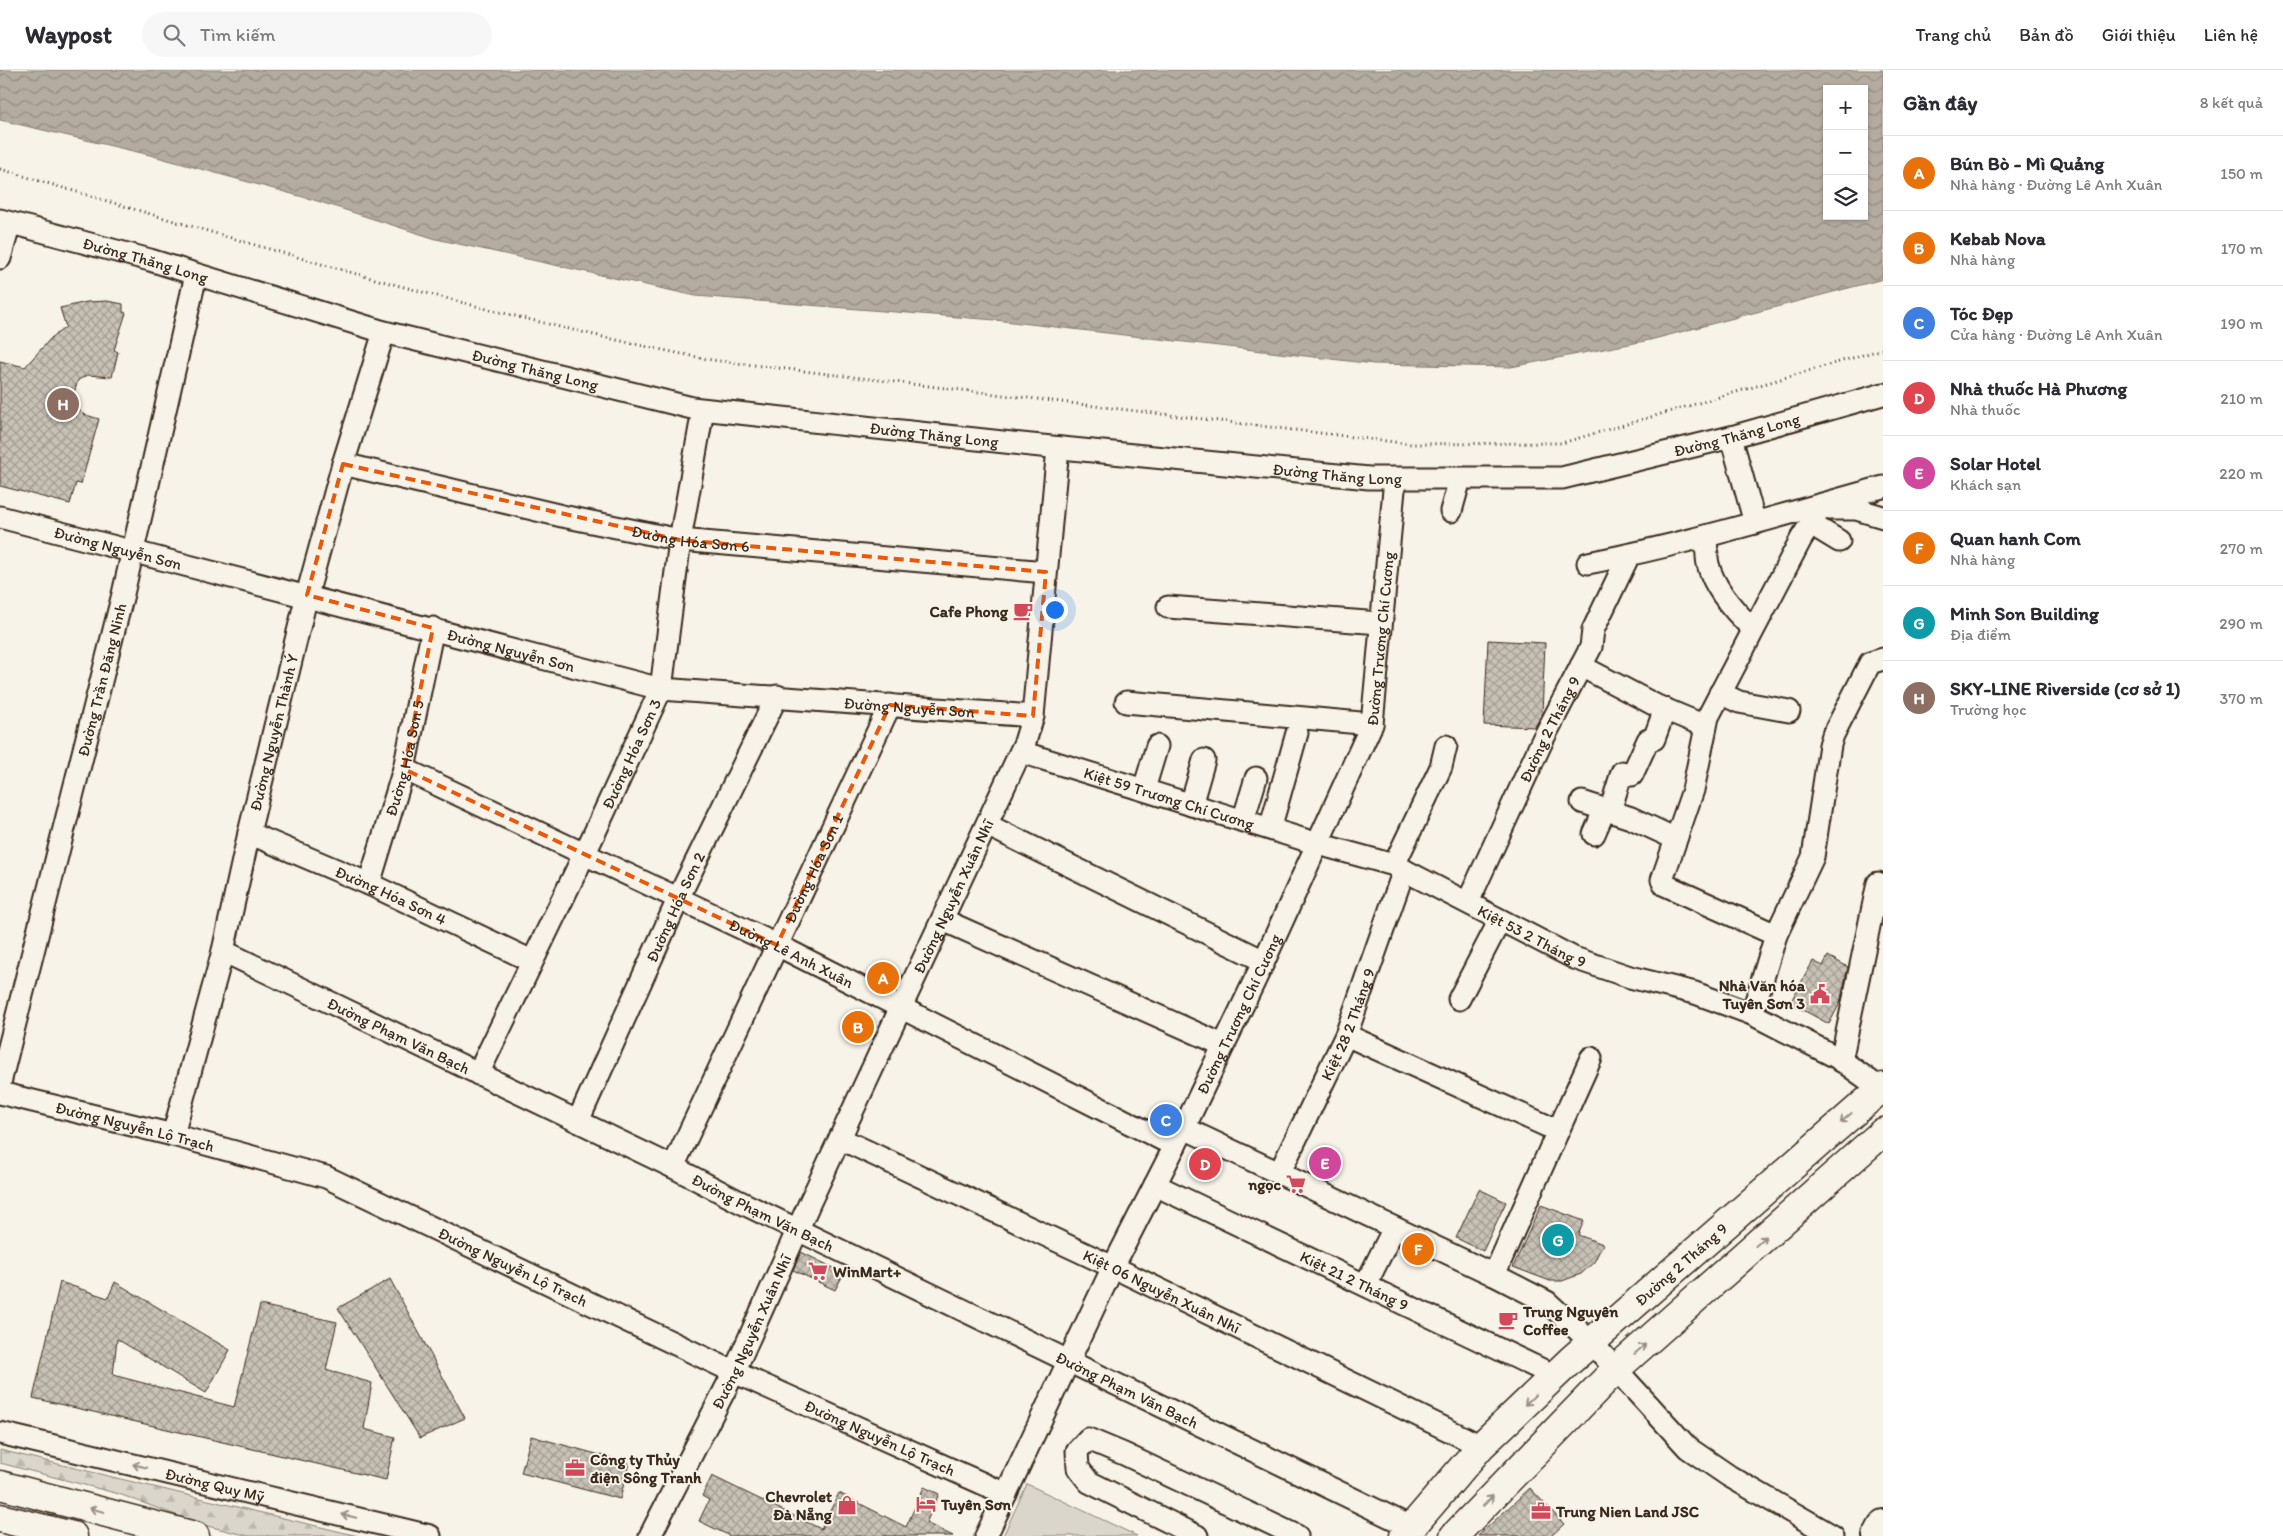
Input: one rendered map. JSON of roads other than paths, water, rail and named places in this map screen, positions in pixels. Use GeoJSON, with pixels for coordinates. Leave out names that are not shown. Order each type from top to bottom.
{"type":"FeatureCollection","features":[{"type":"Feature","properties":{"kind":"highway","name":"Đường 2 Tháng 9"},"geometry":{"type":"LineString","coordinates":[[1408,1532],[1481,1446],[1591,1342],[1882,1088]]}},
{"type":"Feature","properties":{"kind":"highway"},"geometry":{"type":"LineString","coordinates":[[1454,1536],[1616,1369],[1883,1132]]}},
{"type":"Feature","properties":{"kind":"highway"},"geometry":{"type":"LineString","coordinates":[[0,1485],[195,1536]]}},
{"type":"Feature","properties":{"kind":"highway"},"geometry":{"type":"LineString","coordinates":[[0,1518],[74,1536]]}},
{"type":"Feature","properties":{"kind":"main road"},"geometry":{"type":"LineString","coordinates":[[1876,1536],[1883,1523]]}},
{"type":"Feature","properties":{"kind":"street"},"geometry":{"type":"LineString","coordinates":[[0,258],[5,221]]}},
{"type":"Feature","properties":{"kind":"street","name":"Đường Thăng Long"},"geometry":{"type":"LineString","coordinates":[[5,221],[150,260],[384,332],[703,410],[1058,448],[1395,478],[1562,478],[1731,437],[1883,394]]}},
{"type":"Feature","properties":{"kind":"street","name":"Đường Trần Đăng Ninh"},"geometry":{"type":"LineString","coordinates":[[0,1083],[133,551],[184,320],[196,275]]}},
{"type":"Feature","properties":{"kind":"street","name":"Đường Nguyễn Thành Ý"},"geometry":{"type":"LineString","coordinates":[[173,1135],[223,951],[306,595],[343,464],[384,332]]}},
{"type":"Feature","properties":{"kind":"street","name":"Đường Hóa Sơn 3"},"geometry":{"type":"LineString","coordinates":[[478,1074],[661,689],[680,540],[703,410]]}},
{"type":"Feature","properties":{"kind":"street"},"geometry":{"type":"LineString","coordinates":[[1731,437],[1754,523]]}},
{"type":"Feature","properties":{"kind":"street","name":"Đường Nguyễn Xuân Nhĩ"},"geometry":{"type":"LineString","coordinates":[[650,1536],[734,1372],[797,1230],[1021,752],[1033,716],[1058,448]]}},
{"type":"Feature","properties":{"kind":"street","name":"Đường Hóa Sơn 6"},"geometry":{"type":"LineString","coordinates":[[343,464],[562,516],[680,540],[1046,572]]}},
{"type":"Feature","properties":{"kind":"street","name":"Đường Trương Chí Cương"},"geometry":{"type":"LineString","coordinates":[[986,1536],[1113,1267],[1179,1137],[1264,961],[1372,724],[1395,478]]}},
{"type":"Feature","properties":{"kind":"street"},"geometry":{"type":"LineString","coordinates":[[1451,511],[1460,479]]}},
{"type":"Feature","properties":{"kind":"street"},"geometry":{"type":"LineString","coordinates":[[1776,935],[1681,893],[1665,885],[1662,880],[1697,774],[1705,726],[1720,693],[1813,513],[1883,487]]}},
{"type":"Feature","properties":{"kind":"street"},"geometry":{"type":"LineString","coordinates":[[1588,564],[1754,523],[1813,513],[1856,509],[1883,517]]}},
{"type":"Feature","properties":{"kind":"street"},"geometry":{"type":"LineString","coordinates":[[1813,513],[1839,541]]}},
{"type":"Feature","properties":{"kind":"street","name":"Đường Nguyễn Sơn"},"geometry":{"type":"LineString","coordinates":[[0,517],[433,628],[661,689],[890,704],[1033,716]]}},
{"type":"Feature","properties":{"kind":"street"},"geometry":{"type":"LineString","coordinates":[[1706,536],[1708,563],[1713,577],[1725,597],[1753,629]]}},
{"type":"Feature","properties":{"kind":"street","name":"Đường 2 Tháng 9"},"geometry":{"type":"LineString","coordinates":[[1468,902],[1543,739],[1592,647],[1593,630],[1629,555]]}},
{"type":"Feature","properties":{"kind":"street"},"geometry":{"type":"LineString","coordinates":[[1168,607],[1380,623]]}},
{"type":"Feature","properties":{"kind":"street","name":"Đường Hóa Sơn 5"},"geometry":{"type":"LineString","coordinates":[[368,884],[404,769],[433,628]]}},
{"type":"Feature","properties":{"kind":"street"},"geometry":{"type":"LineString","coordinates":[[1752,1014],[1776,935],[1813,857],[1833,735],[1870,662],[1883,659]]}},
{"type":"Feature","properties":{"kind":"street"},"geometry":{"type":"LineString","coordinates":[[1581,666],[1665,709],[1705,726]]}},
{"type":"Feature","properties":{"kind":"street"},"geometry":{"type":"LineString","coordinates":[[1720,693],[1740,702],[1789,711]]}},
{"type":"Feature","properties":{"kind":"street","name":"Đường Hóa Sơn 2"},"geometry":{"type":"LineString","coordinates":[[578,1120],[678,899],[777,696]]}},
{"type":"Feature","properties":{"kind":"street"},"geometry":{"type":"LineString","coordinates":[[1126,702],[1372,724]]}},
{"type":"Feature","properties":{"kind":"street","name":"Đường Hóa Sơn 1"},"geometry":{"type":"LineString","coordinates":[[673,1167],[890,704]]}},
{"type":"Feature","properties":{"kind":"street"},"geometry":{"type":"LineString","coordinates":[[1594,834],[1607,810],[1622,772],[1632,775],[1648,740],[1654,739],[1665,709]]}},
{"type":"Feature","properties":{"kind":"street"},"geometry":{"type":"LineString","coordinates":[[1270,829],[1297,733]]}},
{"type":"Feature","properties":{"kind":"street"},"geometry":{"type":"LineString","coordinates":[[1144,789],[1157,746]]}},
{"type":"Feature","properties":{"kind":"street","name":"Kiệt 28 2 Tháng 9"},"geometry":{"type":"LineString","coordinates":[[1280,1174],[1346,1035],[1399,867],[1441,767],[1446,746]]}},
{"type":"Feature","properties":{"kind":"street","name":"Kiệt 59 Trương Chí Cương"},"geometry":{"type":"LineString","coordinates":[[1021,752],[1318,844]]}},
{"type":"Feature","properties":{"kind":"street"},"geometry":{"type":"LineString","coordinates":[[1191,805],[1204,760]]}},
{"type":"Feature","properties":{"kind":"street","name":"Đường Lê Anh Xuân"},"geometry":{"type":"LineString","coordinates":[[404,769],[1179,1137]]}},
{"type":"Feature","properties":{"kind":"street"},"geometry":{"type":"LineString","coordinates":[[1243,821],[1256,778]]}},
{"type":"Feature","properties":{"kind":"street"},"geometry":{"type":"LineString","coordinates":[[1582,802],[1632,818],[1676,839]]}},
{"type":"Feature","properties":{"kind":"street"},"geometry":{"type":"LineString","coordinates":[[987,825],[1264,961]]}},
{"type":"Feature","properties":{"kind":"street","name":"Đường Hóa Sơn 4"},"geometry":{"type":"LineString","coordinates":[[249,833],[368,884],[532,961]]}},
{"type":"Feature","properties":{"kind":"street","name":"Kiệt 53 2 Tháng 9"},"geometry":{"type":"LineString","coordinates":[[1318,844],[1399,867],[1574,958],[1630,977],[1695,993],[1752,1014],[1841,1061],[1882,1088]]}},
{"type":"Feature","properties":{"kind":"street"},"geometry":{"type":"LineString","coordinates":[[1841,1061],[1878,883]]}},
{"type":"Feature","properties":{"kind":"street"},"geometry":{"type":"LineString","coordinates":[[943,920],[1223,1045]]}},
{"type":"Feature","properties":{"kind":"street"},"geometry":{"type":"LineString","coordinates":[[1459,999],[1500,920]]}},
{"type":"Feature","properties":{"kind":"street","name":"Đường Phạm Văn Bạch"},"geometry":{"type":"LineString","coordinates":[[223,951],[578,1120],[797,1230],[1068,1361],[1408,1532]]}},
{"type":"Feature","properties":{"kind":"street"},"geometry":{"type":"LineString","coordinates":[[1346,1035],[1558,1131]]}},
{"type":"Feature","properties":{"kind":"street"},"geometry":{"type":"LineString","coordinates":[[1494,1275],[1591,1058]]}},
{"type":"Feature","properties":{"kind":"street","name":"Đường Nguyễn Lộ Trạch"},"geometry":{"type":"LineString","coordinates":[[0,1093],[173,1135],[326,1177],[734,1372],[1006,1494]]}},
{"type":"Feature","properties":{"kind":"street"},"geometry":{"type":"LineString","coordinates":[[1179,1137],[1280,1174],[1547,1302],[1591,1342],[1688,1448],[1722,1471],[1833,1536]]}},
{"type":"Feature","properties":{"kind":"street","name":"Kiệt 06 Nguyễn Xuân Nhĩ"},"geometry":{"type":"LineString","coordinates":[[841,1139],[1113,1267],[1481,1446]]}},
{"type":"Feature","properties":{"kind":"street","name":"Kiệt 21 2 Tháng 9"},"geometry":{"type":"LineString","coordinates":[[1155,1185],[1366,1284],[1555,1376]]}},
{"type":"Feature","properties":{"kind":"street"},"geometry":{"type":"LineString","coordinates":[[1366,1284],[1394,1228]]}},
{"type":"Feature","properties":{"kind":"street","name":"Đường Quy Mỹ"},"geometry":{"type":"LineString","coordinates":[[0,1433],[430,1536]]}},
{"type":"Feature","properties":{"kind":"street"},"geometry":{"type":"LineString","coordinates":[[1197,1536],[1089,1482],[1078,1468],[1077,1451],[1088,1439],[1124,1454],[1297,1536]]}},
{"type":"Feature","properties":{"kind":"water"},"geometry":{"type":"Polygon","coordinates":[[[0,70],[1883,70],[1883,279],[1650,340],[1511,367],[1374,364],[995,320],[696,296],[436,239],[314,200],[146,154],[0,120],[0,70]]]}},
{"type":"Feature","properties":{"kind":"place","name":"SKY-LINE Riverside (cơ sở 1)"},"geometry":{"type":"Point","coordinates":[63,404]}},
{"type":"Feature","properties":{"kind":"place","name":"Cafe Phong"},"geometry":{"type":"Point","coordinates":[1023,611]}},
{"type":"Feature","properties":{"kind":"place","name":"Bún Bò - Mì Quảng"},"geometry":{"type":"Point","coordinates":[883,978]}},
{"type":"Feature","properties":{"kind":"place","name":"Nhà Văn hóa Tuyên Sơn 3"},"geometry":{"type":"Point","coordinates":[1820,994]}},
{"type":"Feature","properties":{"kind":"place","name":"Kebab Nova"},"geometry":{"type":"Point","coordinates":[858,1027]}},
{"type":"Feature","properties":{"kind":"place","name":"Tóc Đẹp"},"geometry":{"type":"Point","coordinates":[1166,1120]}},
{"type":"Feature","properties":{"kind":"place","name":"Solar Hotel"},"geometry":{"type":"Point","coordinates":[1325,1163]}},
{"type":"Feature","properties":{"kind":"place","name":"Nhà thuốc Hà Phương"},"geometry":{"type":"Point","coordinates":[1205,1164]}},
{"type":"Feature","properties":{"kind":"place","name":"ngọc"},"geometry":{"type":"Point","coordinates":[1296,1184]}},
{"type":"Feature","properties":{"kind":"place","name":"Minh Son Building"},"geometry":{"type":"Point","coordinates":[1558,1240]}},
{"type":"Feature","properties":{"kind":"place","name":"Quan hanh Com"},"geometry":{"type":"Point","coordinates":[1418,1249]}},
{"type":"Feature","properties":{"kind":"place","name":"WinMart+"},"geometry":{"type":"Point","coordinates":[818,1271]}},
{"type":"Feature","properties":{"kind":"place","name":"Trung Nguyên Coffee"},"geometry":{"type":"Point","coordinates":[1508,1320]}},
{"type":"Feature","properties":{"kind":"place","name":"Công ty Thủy điện Sông Tranh"},"geometry":{"type":"Point","coordinates":[575,1468]}},
{"type":"Feature","properties":{"kind":"place","name":"Tuyên Sơn"},"geometry":{"type":"Point","coordinates":[926,1504]}},
{"type":"Feature","properties":{"kind":"place","name":"Chevrolet Đà Nẵng"},"geometry":{"type":"Point","coordinates":[847,1505]}},
{"type":"Feature","properties":{"kind":"place","name":"Trung Nien Land JSC"},"geometry":{"type":"Point","coordinates":[1541,1511]}}]}
